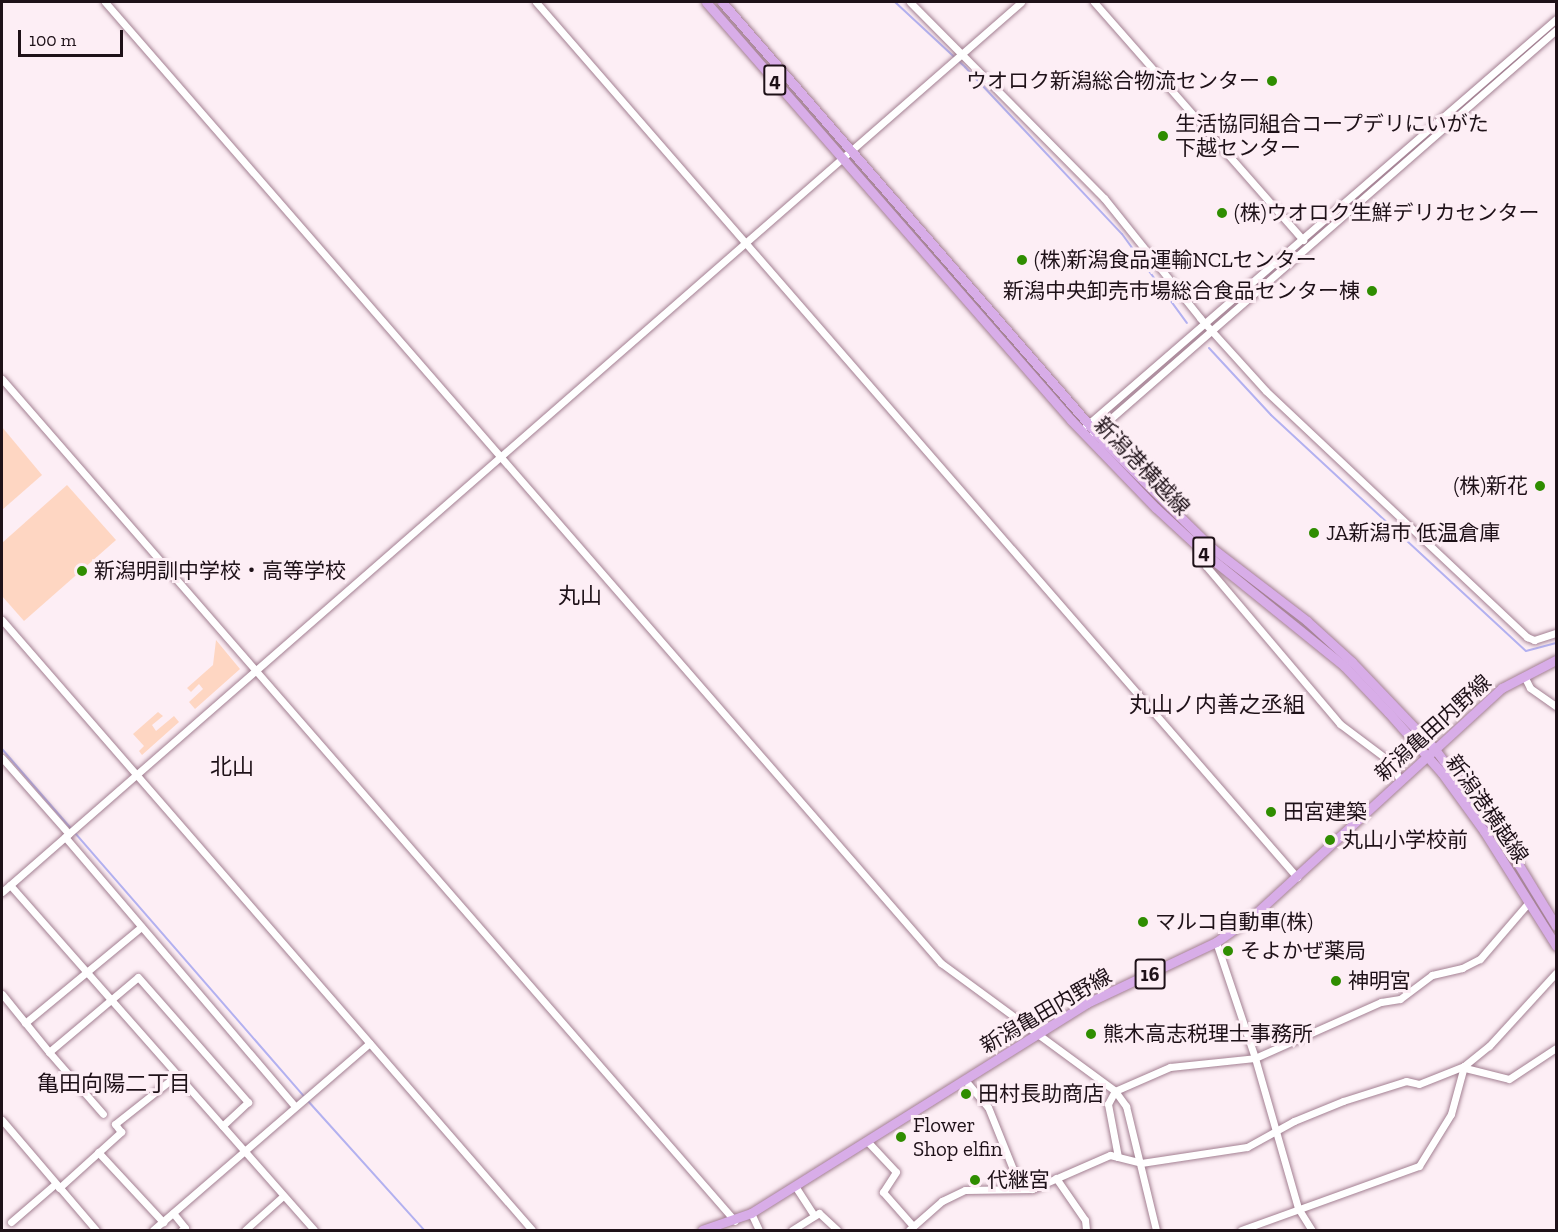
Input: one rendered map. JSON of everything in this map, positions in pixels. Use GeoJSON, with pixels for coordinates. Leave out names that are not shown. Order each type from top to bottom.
{"type":"FeatureCollection","features":[{"type":"Feature","properties":{"kind":"main road","name":"新潟港横越線"},"geometry":{"type":"LineString","coordinates":[[706,2],[847,155],[1085,426],[1212,548],[1307,621],[1434,748],[1509,849],[1557,926]]}},
{"type":"Feature","properties":{"kind":"main road","name":"新潟港横越線"},"geometry":{"type":"LineString","coordinates":[[722,2],[847,155]]}},
{"type":"Feature","properties":{"kind":"main road","name":"新潟港横越線"},"geometry":{"type":"LineString","coordinates":[[1093,434],[1208,555],[1344,666],[1427,756],[1484,831],[1557,946]]}},
{"type":"Feature","properties":{"kind":"main road","name":"新潟亀田内野線"},"geometry":{"type":"LineString","coordinates":[[702,1230],[735,1221],[751,1213],[1087,1003],[1216,942],[1297,877],[1434,748],[1502,688],[1557,660]]}},
{"type":"Feature","properties":{"kind":"street"},"geometry":{"type":"LineString","coordinates":[[105,2],[941,963],[1115,1091],[1126,1106],[1156,1230]]}},
{"type":"Feature","properties":{"kind":"street"},"geometry":{"type":"LineString","coordinates":[[536,2],[1297,877]]}},
{"type":"Feature","properties":{"kind":"street"},"geometry":{"type":"LineString","coordinates":[[910,2],[963,52],[1104,198],[1209,326],[1266,391],[1527,637],[1534,640],[1557,633]]}},
{"type":"Feature","properties":{"kind":"street"},"geometry":{"type":"LineString","coordinates":[[2,892],[138,776],[1022,2]]}},
{"type":"Feature","properties":{"kind":"street"},"geometry":{"type":"LineString","coordinates":[[1094,2],[1303,240]]}},
{"type":"Feature","properties":{"kind":"street"},"geometry":{"type":"LineString","coordinates":[[1093,434],[1303,240],[1557,19]]}},
{"type":"Feature","properties":{"kind":"street"},"geometry":{"type":"LineString","coordinates":[[1085,426],[1209,326],[1557,30]]}},
{"type":"Feature","properties":{"kind":"street"},"geometry":{"type":"LineString","coordinates":[[2,379],[735,1221]]}},
{"type":"Feature","properties":{"kind":"street"},"geometry":{"type":"LineString","coordinates":[[1208,555],[1206,567],[1340,724],[1392,763],[1400,781]]}},
{"type":"Feature","properties":{"kind":"street"},"geometry":{"type":"LineString","coordinates":[[2,620],[532,1230]]}},
{"type":"Feature","properties":{"kind":"street"},"geometry":{"type":"LineString","coordinates":[[1524,676],[1530,688],[1557,706]]}},
{"type":"Feature","properties":{"kind":"street"},"geometry":{"type":"LineString","coordinates":[[2,758],[141,927],[295,1106]]}},
{"type":"Feature","properties":{"kind":"street"},"geometry":{"type":"LineString","coordinates":[[10,885],[310,1229]]}},
{"type":"Feature","properties":{"kind":"street"},"geometry":{"type":"LineString","coordinates":[[1118,1157],[1108,1104],[1115,1091],[1170,1067],[1255,1058],[1382,1002],[1400,999],[1432,975],[1462,968],[1480,959],[1529,902]]}},
{"type":"Feature","properties":{"kind":"street"},"geometry":{"type":"LineString","coordinates":[[25,1023],[141,927]]}},
{"type":"Feature","properties":{"kind":"street"},"geometry":{"type":"LineString","coordinates":[[1216,942],[1255,1058],[1298,1208],[1312,1230]]}},
{"type":"Feature","properties":{"kind":"street"},"geometry":{"type":"LineString","coordinates":[[867,1141],[896,1172],[883,1192],[911,1228],[942,1201],[965,1190],[1032,1189],[1105,1156],[1141,1163],[1247,1148],[1277,1130],[1354,1097],[1406,1081],[1419,1084],[1465,1067],[1489,1046],[1557,973]]}},
{"type":"Feature","properties":{"kind":"street"},"geometry":{"type":"LineString","coordinates":[[49,1053],[138,977],[248,1102],[222,1126]]}},
{"type":"Feature","properties":{"kind":"street"},"geometry":{"type":"LineString","coordinates":[[2,994],[49,1053],[103,1114]]}},
{"type":"Feature","properties":{"kind":"street"},"geometry":{"type":"LineString","coordinates":[[153,1230],[245,1154],[295,1106],[370,1043]]}},
{"type":"Feature","properties":{"kind":"street"},"geometry":{"type":"LineString","coordinates":[[1465,1067],[1509,1078],[1557,1048]]}},
{"type":"Feature","properties":{"kind":"street"},"geometry":{"type":"LineString","coordinates":[[1241,1230],[1298,1208],[1351,1193],[1419,1166],[1451,1114],[1465,1067]]}},
{"type":"Feature","properties":{"kind":"street"},"geometry":{"type":"LineString","coordinates":[[11,1222],[121,1132],[115,1124],[177,1075]]}},
{"type":"Feature","properties":{"kind":"street"},"geometry":{"type":"LineString","coordinates":[[965,1080],[988,1107],[1021,1189]]}},
{"type":"Feature","properties":{"kind":"street"},"geometry":{"type":"LineString","coordinates":[[3,1123],[96,1230]]}},
{"type":"Feature","properties":{"kind":"street"},"geometry":{"type":"LineString","coordinates":[[98,1152],[163,1222]]}},
{"type":"Feature","properties":{"kind":"street"},"geometry":{"type":"LineString","coordinates":[[1056,1178],[1085,1220],[1086,1230]]}},
{"type":"Feature","properties":{"kind":"street"},"geometry":{"type":"LineString","coordinates":[[795,1186],[814,1215]]}},
{"type":"Feature","properties":{"kind":"street"},"geometry":{"type":"LineString","coordinates":[[244,1230],[283,1196]]}},
{"type":"Feature","properties":{"kind":"street"},"geometry":{"type":"LineString","coordinates":[[173,1213],[185,1228],[182,1230]]}},
{"type":"Feature","properties":{"kind":"street"},"geometry":{"type":"LineString","coordinates":[[751,1213],[759,1230]]}},
{"type":"Feature","properties":{"kind":"street"},"geometry":{"type":"LineString","coordinates":[[792,1230],[819,1213],[837,1230]]}},
{"type":"Feature","properties":{"kind":"shaded area"},"geometry":{"type":"Polygon","coordinates":[[[2,427],[42,475],[2,510],[2,427]]]}},
{"type":"Feature","properties":{"kind":"shaded area"},"geometry":{"type":"Polygon","coordinates":[[[67,485],[116,540],[24,621],[2,596],[2,543],[67,485]]]}},
{"type":"Feature","properties":{"kind":"shaded area"},"geometry":{"type":"Polygon","coordinates":[[[216,640],[240,669],[195,709],[189,702],[203,689],[199,684],[191,692],[187,688],[213,665],[216,640]]]}},
{"type":"Feature","properties":{"kind":"shaded area"},"geometry":{"type":"Polygon","coordinates":[[[158,712],[163,716],[152,725],[156,731],[174,716],[179,722],[142,755],[139,751],[144,746],[133,734],[158,712]]]}},
{"type":"Feature","properties":{"kind":"waterway"},"geometry":{"type":"LineString","coordinates":[[895,2],[965,67],[1122,234],[1187,323]]}},
{"type":"Feature","properties":{"kind":"waterway"},"geometry":{"type":"LineString","coordinates":[[1209,348],[1271,415],[1526,651],[1556,643]]}},
{"type":"Feature","properties":{"kind":"waterway"},"geometry":{"type":"LineString","coordinates":[[2,749],[304,1096]]}},
{"type":"Feature","properties":{"kind":"waterway"},"geometry":{"type":"LineString","coordinates":[[308,1101],[424,1230]]}},
{"type":"Feature","properties":{"kind":"place","name":"ウオロク新潟総合物流センター"},"geometry":{"type":"Point","coordinates":[1272,81]}},
{"type":"Feature","properties":{"kind":"place","name":"生活協同組合コープデリにいがた 下越センター"},"geometry":{"type":"Point","coordinates":[1163,136]}},
{"type":"Feature","properties":{"kind":"place","name":"(株)ウオロク生鮮デリカセンター"},"geometry":{"type":"Point","coordinates":[1222,213]}},
{"type":"Feature","properties":{"kind":"place","name":"(株)新潟食品運輸NCLセンター"},"geometry":{"type":"Point","coordinates":[1022,260]}},
{"type":"Feature","properties":{"kind":"place","name":"新潟中央卸売市場総合食品センター棟"},"geometry":{"type":"Point","coordinates":[1372,291]}},
{"type":"Feature","properties":{"kind":"place","name":"(株)新花"},"geometry":{"type":"Point","coordinates":[1540,486]}},
{"type":"Feature","properties":{"kind":"place","name":"JA新潟市 低温倉庫"},"geometry":{"type":"Point","coordinates":[1314,533]}},
{"type":"Feature","properties":{"kind":"place","name":"新潟明訓中学校・高等学校"},"geometry":{"type":"Point","coordinates":[82,571]}},
{"type":"Feature","properties":{"kind":"place","name":"田宮建築"},"geometry":{"type":"Point","coordinates":[1271,812]}},
{"type":"Feature","properties":{"kind":"place","name":"丸山小学校前"},"geometry":{"type":"Point","coordinates":[1330,840]}},
{"type":"Feature","properties":{"kind":"place","name":"マルコ自動車(株)"},"geometry":{"type":"Point","coordinates":[1143,922]}},
{"type":"Feature","properties":{"kind":"place","name":"そよかぜ薬局"},"geometry":{"type":"Point","coordinates":[1228,951]}},
{"type":"Feature","properties":{"kind":"place","name":"神明宮"},"geometry":{"type":"Point","coordinates":[1336,981]}},
{"type":"Feature","properties":{"kind":"place","name":"熊木高志税理士事務所"},"geometry":{"type":"Point","coordinates":[1091,1034]}},
{"type":"Feature","properties":{"kind":"place","name":"田村長助商店"},"geometry":{"type":"Point","coordinates":[966,1094]}},
{"type":"Feature","properties":{"kind":"place","name":"Flower Shop elfin"},"geometry":{"type":"Point","coordinates":[901,1137]}},
{"type":"Feature","properties":{"kind":"place","name":"代継宮"},"geometry":{"type":"Point","coordinates":[975,1180]}},
{"type":"Feature","properties":{"kind":"district","name":"丸山"},"geometry":{"type":"Point","coordinates":[580,596]}},
{"type":"Feature","properties":{"kind":"district","name":"丸山ノ内善之丞組"},"geometry":{"type":"Point","coordinates":[1217,705]}},
{"type":"Feature","properties":{"kind":"district","name":"北山"},"geometry":{"type":"Point","coordinates":[232,767]}},
{"type":"Feature","properties":{"kind":"district","name":"亀田向陽二丁目"},"geometry":{"type":"Point","coordinates":[114,1084]}}]}
